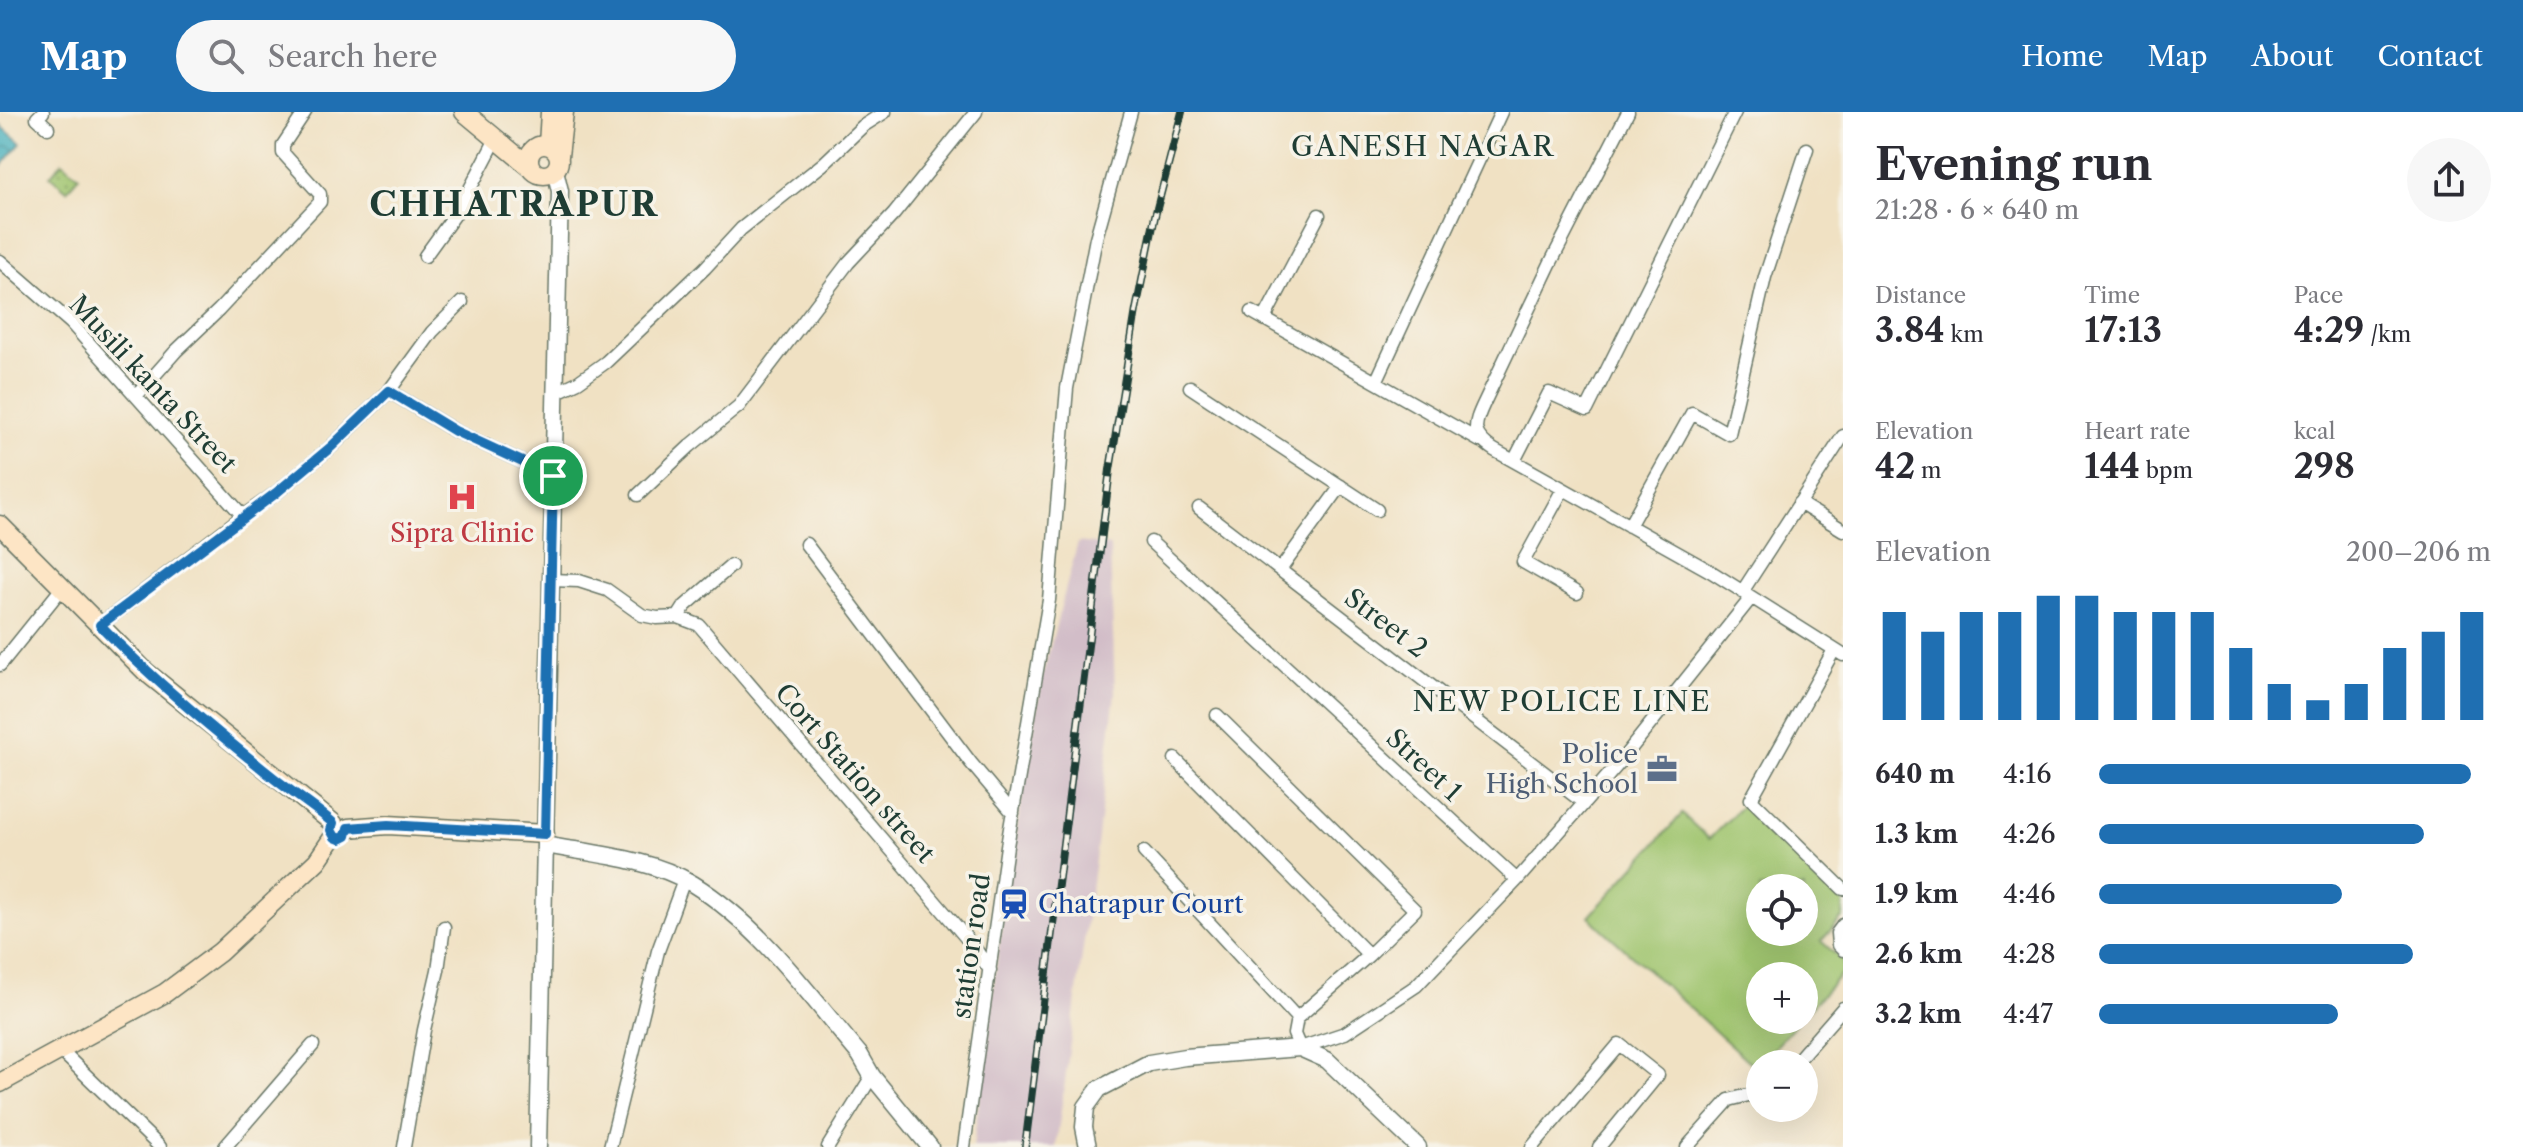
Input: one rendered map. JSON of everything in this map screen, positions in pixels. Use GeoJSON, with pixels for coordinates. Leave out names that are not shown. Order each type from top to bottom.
{"type":"FeatureCollection","features":[{"type":"Feature","properties":{"kind":"main road"},"geometry":{"type":"LineString","coordinates":[[464,112],[496,139],[530,161]]}},
{"type":"Feature","properties":{"kind":"main road"},"geometry":{"type":"LineString","coordinates":[[479,112],[542,175],[554,157],[564,112]]}},
{"type":"Feature","properties":{"kind":"main road"},"geometry":{"type":"LineString","coordinates":[[550,112],[554,157]]}},
{"type":"Feature","properties":{"kind":"main road"},"geometry":{"type":"LineString","coordinates":[[530,161],[538,146],[554,157]]}},
{"type":"Feature","properties":{"kind":"main road"},"geometry":{"type":"LineString","coordinates":[[0,525],[146,672],[338,829],[388,825],[545,840]]}},
{"type":"Feature","properties":{"kind":"main road"},"geometry":{"type":"LineString","coordinates":[[0,1083],[165,993],[220,952],[317,861],[338,829]]}},
{"type":"Feature","properties":{"kind":"street"},"geometry":{"type":"LineString","coordinates":[[43,112],[37,118],[48,128]]}},
{"type":"Feature","properties":{"kind":"street"},"geometry":{"type":"LineString","coordinates":[[137,395],[320,202],[320,194],[283,153],[283,145],[305,112]]}},
{"type":"Feature","properties":{"kind":"street"},"geometry":{"type":"LineString","coordinates":[[555,393],[578,382],[606,362],[705,268],[741,229],[823,164],[863,126],[885,112]]}},
{"type":"Feature","properties":{"kind":"street"},"geometry":{"type":"LineString","coordinates":[[638,495],[739,406],[848,263],[894,214],[976,112]]}},
{"type":"Feature","properties":{"kind":"street","name":"station road"},"geometry":{"type":"LineString","coordinates":[[964,1147],[1013,813],[1049,600],[1067,388],[1096,238],[1131,112]]}},
{"type":"Feature","properties":{"kind":"street"},"geometry":{"type":"LineString","coordinates":[[1376,382],[1501,112]]}},
{"type":"Feature","properties":{"kind":"street"},"geometry":{"type":"LineString","coordinates":[[1480,441],[1476,421],[1550,264],[1628,112]]}},
{"type":"Feature","properties":{"kind":"street"},"geometry":{"type":"LineString","coordinates":[[1514,461],[1549,393],[1587,410],[1735,112]]}},
{"type":"Feature","properties":{"kind":"street"},"geometry":{"type":"LineString","coordinates":[[425,256],[461,206],[496,139]]}},
{"type":"Feature","properties":{"kind":"street"},"geometry":{"type":"LineString","coordinates":[[1629,526],[1692,413],[1729,434],[1765,277],[1807,149]]}},
{"type":"Feature","properties":{"kind":"street"},"geometry":{"type":"LineString","coordinates":[[538,1147],[560,191],[554,157]]}},
{"type":"Feature","properties":{"kind":"street"},"geometry":{"type":"LineString","coordinates":[[1264,319],[1319,215]]}},
{"type":"Feature","properties":{"kind":"street","name":"Musili kanta Street"},"geometry":{"type":"LineString","coordinates":[[0,261],[71,323],[243,516]]}},
{"type":"Feature","properties":{"kind":"street"},"geometry":{"type":"LineString","coordinates":[[100,625],[276,493],[331,447],[389,391],[432,332],[462,302]]}},
{"type":"Feature","properties":{"kind":"street"},"geometry":{"type":"LineString","coordinates":[[1252,312],[1629,526],[1839,652],[1751,799],[1843,889]]}},
{"type":"Feature","properties":{"kind":"street"},"geometry":{"type":"LineString","coordinates":[[1190,387],[1377,510]]}},
{"type":"Feature","properties":{"kind":"street"},"geometry":{"type":"LineString","coordinates":[[389,391],[455,431],[553,476]]}},
{"type":"Feature","properties":{"kind":"street"},"geometry":{"type":"LineString","coordinates":[[1088,1147],[1084,1127],[1086,1107],[1099,1089],[1149,1063],[1185,1057],[1300,1048],[1345,1033],[1416,986],[1517,880],[1690,678],[1746,595],[1799,503],[1843,436]]}},
{"type":"Feature","properties":{"kind":"street"},"geometry":{"type":"LineString","coordinates":[[1280,570],[1341,486]]}},
{"type":"Feature","properties":{"kind":"street"},"geometry":{"type":"LineString","coordinates":[[1563,489],[1523,562],[1577,593]]}},
{"type":"Feature","properties":{"kind":"street"},"geometry":{"type":"LineString","coordinates":[[1799,503],[1843,530]]}},
{"type":"Feature","properties":{"kind":"street","name":"Street 2"},"geometry":{"type":"LineString","coordinates":[[1199,508],[1584,803]]}},
{"type":"Feature","properties":{"kind":"street","name":"Street 1"},"geometry":{"type":"LineString","coordinates":[[1151,542],[1517,880]]}},
{"type":"Feature","properties":{"kind":"street"},"geometry":{"type":"LineString","coordinates":[[806,544],[971,763],[1013,813]]}},
{"type":"Feature","properties":{"kind":"street"},"geometry":{"type":"LineString","coordinates":[[551,580],[579,581],[607,590],[642,615],[678,617],[685,606],[731,566]]}},
{"type":"Feature","properties":{"kind":"street"},"geometry":{"type":"LineString","coordinates":[[0,665],[62,588]]}},
{"type":"Feature","properties":{"kind":"street","name":"Cort Station street"},"geometry":{"type":"LineString","coordinates":[[678,617],[699,625],[861,811],[990,970]]}},
{"type":"Feature","properties":{"kind":"street"},"geometry":{"type":"LineString","coordinates":[[1217,715],[1415,910],[1297,1018],[1294,1034],[1300,1048],[1327,1060],[1418,1147]]}},
{"type":"Feature","properties":{"kind":"street"},"geometry":{"type":"LineString","coordinates":[[1175,759],[1369,955]]}},
{"type":"Feature","properties":{"kind":"street"},"geometry":{"type":"LineString","coordinates":[[545,840],[642,863],[684,880],[750,927],[860,1055],[872,1076],[930,1147]]}},
{"type":"Feature","properties":{"kind":"street"},"geometry":{"type":"LineString","coordinates":[[1144,852],[1297,1018]]}},
{"type":"Feature","properties":{"kind":"street"},"geometry":{"type":"LineString","coordinates":[[610,1147],[658,951],[684,880]]}},
{"type":"Feature","properties":{"kind":"street"},"geometry":{"type":"LineString","coordinates":[[1843,925],[1837,933],[1838,945],[1843,950]]}},
{"type":"Feature","properties":{"kind":"street"},"geometry":{"type":"LineString","coordinates":[[404,1147],[444,927]]}},
{"type":"Feature","properties":{"kind":"street"},"geometry":{"type":"LineString","coordinates":[[1806,1050],[1843,1008]]}},
{"type":"Feature","properties":{"kind":"street"},"geometry":{"type":"LineString","coordinates":[[1532,1147],[1619,1044],[1658,1075],[1599,1147]]}},
{"type":"Feature","properties":{"kind":"street"},"geometry":{"type":"LineString","coordinates":[[225,1147],[313,1045]]}},
{"type":"Feature","properties":{"kind":"street"},"geometry":{"type":"LineString","coordinates":[[60,1050],[160,1147]]}},
{"type":"Feature","properties":{"kind":"street"},"geometry":{"type":"LineString","coordinates":[[828,1147],[872,1076]]}},
{"type":"Feature","properties":{"kind":"street"},"geometry":{"type":"LineString","coordinates":[[1687,1147],[1729,1100],[1746,1096]]}},
{"type":"Feature","properties":{"kind":"shaded area"},"geometry":{"type":"Polygon","coordinates":[[[1078,542],[1110,546],[1115,693],[1056,1147],[973,1147],[1004,907],[1042,678],[1078,542]]]}},
{"type":"Feature","properties":{"kind":"green space"},"geometry":{"type":"Polygon","coordinates":[[[62,162],[79,176],[67,190],[50,176],[62,162]]]}},
{"type":"Feature","properties":{"kind":"green space"},"geometry":{"type":"Polygon","coordinates":[[[1744,804],[1815,874],[1746,874],[1746,946],[1818,946],[1818,877],[1843,902],[1843,917],[1821,941],[1843,961],[1843,972],[1818,1000],[1818,962],[1746,962],[1746,1034],[1786,1034],[1772,1050],[1746,1050],[1746,1059],[1589,917],[1682,814],[1709,839],[1744,804]]]}},
{"type":"Feature","properties":{"kind":"water"},"geometry":{"type":"Polygon","coordinates":[[[0,125],[21,143],[0,168],[0,125]]]}},
{"type":"Feature","properties":{"kind":"railway"},"geometry":{"type":"LineString","coordinates":[[1025,1147],[1110,470],[1136,310],[1155,216],[1182,112]]}},
{"type":"Feature","properties":{"kind":"place","name":"Sipra Clinic"},"geometry":{"type":"Point","coordinates":[462,497]}},
{"type":"Feature","properties":{"kind":"place","name":"Police High School"},"geometry":{"type":"Point","coordinates":[1662,769]}},
{"type":"Feature","properties":{"kind":"place","name":"Chatrapur Court"},"geometry":{"type":"Point","coordinates":[1014,904]}},
{"type":"Feature","properties":{"kind":"district","name":"GANESH NAGAR"},"geometry":{"type":"Point","coordinates":[1423,146]}},
{"type":"Feature","properties":{"kind":"district","name":"CHHATRAPUR"},"geometry":{"type":"Point","coordinates":[514,204]}},
{"type":"Feature","properties":{"kind":"district","name":"NEW POLICE LINE"},"geometry":{"type":"Point","coordinates":[1562,701]}},
{"type":"Feature","properties":{"kind":"route"},"geometry":{"type":"LineString","coordinates":[[389,391],[455,431],[553,476],[545,834],[388,825],[348,828],[346,836],[340,839],[335,837],[331,833],[333,823],[321,812],[277,780],[146,672],[100,625],[276,493],[331,447],[389,391]]}}]}
